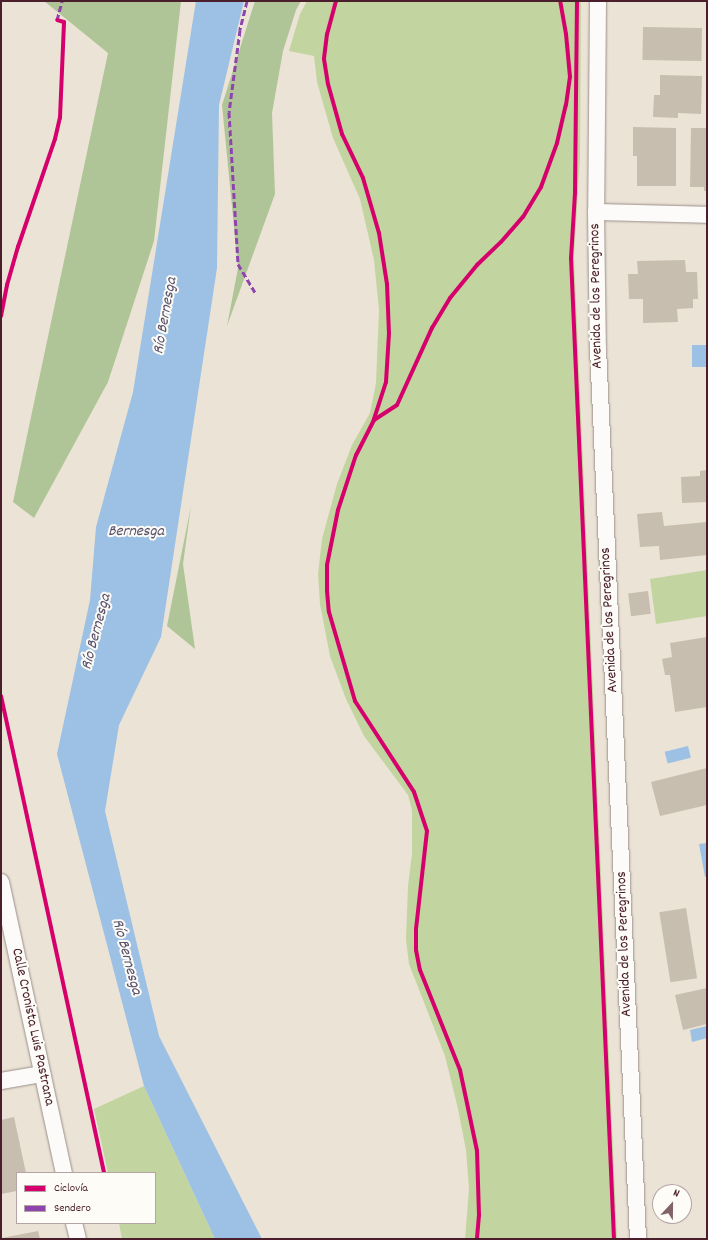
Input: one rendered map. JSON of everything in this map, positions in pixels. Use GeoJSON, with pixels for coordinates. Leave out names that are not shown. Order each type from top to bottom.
{"type":"FeatureCollection","features":[{"type":"Feature","properties":{"kind":"street","name":"Avenida de los Peregrinos"},"geometry":{"type":"LineString","coordinates":[[598,1],[596,212],[598,348],[638,1239]]}},
{"type":"Feature","properties":{"kind":"street"},"geometry":{"type":"LineString","coordinates":[[596,212],[707,215]]}},
{"type":"Feature","properties":{"kind":"street","name":"Calle Cronista Luis Pastrana"},"geometry":{"type":"LineString","coordinates":[[1,882],[64,1172]]}},
{"type":"Feature","properties":{"kind":"street"},"geometry":{"type":"LineString","coordinates":[[1,1081],[42,1074]]}},
{"type":"Feature","properties":{"kind":"street"},"geometry":{"type":"LineString","coordinates":[[74,1224],[78,1239]]}},
{"type":"Feature","properties":{"kind":"green space"},"geometry":{"type":"Polygon","coordinates":[[[44,1],[181,1],[154,241],[108,382],[34,518],[13,502],[108,53],[44,1]]]}},
{"type":"Feature","properties":{"kind":"green space"},"geometry":{"type":"Polygon","coordinates":[[[255,1],[301,1],[296,10],[283,51],[272,113],[275,194],[227,326],[238,268],[222,105],[255,1]]]}},
{"type":"Feature","properties":{"kind":"green space"},"geometry":{"type":"Polygon","coordinates":[[[307,1],[581,1],[580,157],[574,257],[617,1239],[465,1239],[469,1189],[466,1150],[458,1109],[445,1056],[409,964],[406,939],[408,886],[412,854],[412,810],[408,795],[364,736],[346,699],[330,656],[320,604],[318,574],[322,539],[337,484],[352,445],[370,413],[376,383],[379,310],[374,260],[360,199],[333,138],[317,82],[314,56],[289,51],[300,14],[307,1]]]}},
{"type":"Feature","properties":{"kind":"green space"},"geometry":{"type":"Polygon","coordinates":[[[191,506],[183,564],[195,649],[167,626],[191,506]]]}},
{"type":"Feature","properties":{"kind":"green space"},"geometry":{"type":"Polygon","coordinates":[[[707,570],[707,616],[656,624],[650,579],[707,570]]]}},
{"type":"Feature","properties":{"kind":"green space"},"geometry":{"type":"Polygon","coordinates":[[[144,1086],[215,1239],[122,1239],[119,1224],[156,1224],[156,1172],[108,1172],[94,1109],[144,1086]]]}},
{"type":"Feature","properties":{"kind":"water","name":"Bernesga"},"geometry":{"type":"Polygon","coordinates":[[[196,1],[244,1],[219,105],[217,268],[161,637],[119,725],[105,811],[159,1036],[262,1239],[215,1239],[144,1086],[57,754],[90,600],[96,527],[133,392],[196,1]]]}},
{"type":"Feature","properties":{"kind":"water"},"geometry":{"type":"Polygon","coordinates":[[[692,345],[707,345],[707,367],[692,367],[692,345]]]}},
{"type":"Feature","properties":{"kind":"water"},"geometry":{"type":"Polygon","coordinates":[[[688,746],[691,758],[668,763],[665,752],[688,746]]]}},
{"type":"Feature","properties":{"kind":"water"},"geometry":{"type":"Polygon","coordinates":[[[707,843],[707,876],[705,877],[699,844],[707,843]]]}},
{"type":"Feature","properties":{"kind":"water"},"geometry":{"type":"Polygon","coordinates":[[[707,1026],[707,1038],[692,1042],[690,1030],[707,1026]]]}},
{"type":"Feature","properties":{"kind":"building"},"geometry":{"type":"Polygon","coordinates":[[[643,27],[702,28],[701,61],[642,60],[643,27]]]}},
{"type":"Feature","properties":{"kind":"building"},"geometry":{"type":"Polygon","coordinates":[[[660,75],[702,76],[701,114],[678,113],[678,118],[653,117],[654,95],[660,95],[660,75]]]}},
{"type":"Feature","properties":{"kind":"building"},"geometry":{"type":"Polygon","coordinates":[[[633,127],[676,128],[676,186],[637,186],[637,156],[633,156],[633,127]]]}},
{"type":"Feature","properties":{"kind":"building"},"geometry":{"type":"Polygon","coordinates":[[[691,128],[707,128],[707,191],[704,191],[704,187],[690,187],[691,128]]]}},
{"type":"Feature","properties":{"kind":"building"},"geometry":{"type":"Polygon","coordinates":[[[685,260],[686,272],[697,272],[698,299],[693,299],[693,308],[677,309],[678,322],[643,323],[643,299],[629,299],[628,274],[638,274],[637,261],[685,260]]]}},
{"type":"Feature","properties":{"kind":"building"},"geometry":{"type":"Polygon","coordinates":[[[707,470],[707,502],[682,503],[681,477],[700,476],[700,471],[707,470]]]}},
{"type":"Feature","properties":{"kind":"building"},"geometry":{"type":"Polygon","coordinates":[[[662,512],[664,526],[707,522],[707,555],[660,560],[659,546],[640,547],[637,514],[662,512]]]}},
{"type":"Feature","properties":{"kind":"building"},"geometry":{"type":"Polygon","coordinates":[[[648,591],[651,614],[631,616],[628,593],[648,591]]]}},
{"type":"Feature","properties":{"kind":"building"},"geometry":{"type":"Polygon","coordinates":[[[707,637],[707,707],[675,712],[670,675],[665,675],[662,659],[672,657],[670,643],[707,637]]]}},
{"type":"Feature","properties":{"kind":"building"},"geometry":{"type":"Polygon","coordinates":[[[707,768],[707,805],[660,816],[651,782],[707,768]]]}},
{"type":"Feature","properties":{"kind":"building"},"geometry":{"type":"Polygon","coordinates":[[[686,908],[697,978],[670,982],[659,912],[686,908]]]}},
{"type":"Feature","properties":{"kind":"building"},"geometry":{"type":"Polygon","coordinates":[[[707,988],[707,1024],[683,1030],[675,995],[707,988]]]}},
{"type":"Feature","properties":{"kind":"building"},"geometry":{"type":"Polygon","coordinates":[[[14,1117],[26,1172],[16,1172],[16,1191],[1,1194],[1,1120],[14,1117]]]}},
{"type":"Feature","properties":{"kind":"building"},"geometry":{"type":"Polygon","coordinates":[[[38,1231],[40,1239],[2,1239],[2,1238],[38,1231]]]}},
{"type":"Feature","properties":{"kind":"marked path"},"geometry":{"type":"LineString","coordinates":[[57,20],[62,1]]}},
{"type":"Feature","properties":{"kind":"marked path"},"geometry":{"type":"LineString","coordinates":[[247,1],[240,30],[229,112],[238,264],[255,292]]}},
{"type":"Feature","properties":{"kind":"cycle path"},"geometry":{"type":"LineString","coordinates":[[336,1],[327,34],[324,59],[328,84],[342,134],[363,178],[379,233],[387,284],[389,333],[386,382],[374,420],[356,455],[338,510],[327,565],[329,612],[355,701],[414,792],[427,831],[416,929],[416,950],[420,970],[460,1070],[477,1151],[479,1215],[477,1239]]}},
{"type":"Feature","properties":{"kind":"cycle path"},"geometry":{"type":"LineString","coordinates":[[374,420],[397,405],[432,328],[450,298],[477,265],[501,242],[523,217],[541,187],[557,143],[566,105],[570,77],[566,34],[560,1]]}},
{"type":"Feature","properties":{"kind":"cycle path"},"geometry":{"type":"LineString","coordinates":[[577,1],[575,193],[571,258],[614,1239]]}},
{"type":"Feature","properties":{"kind":"cycle path"},"geometry":{"type":"LineString","coordinates":[[1,316],[7,285],[18,247],[55,139],[60,118],[64,22],[57,20]]}},
{"type":"Feature","properties":{"kind":"cycle path"},"geometry":{"type":"LineString","coordinates":[[1,696],[104,1172]]}},
{"type":"Feature","properties":{"kind":"water label","name":"Río Bernesga"},"geometry":{"type":"Point","coordinates":[166,316]}},
{"type":"Feature","properties":{"kind":"water label","name":"Río Bernesga"},"geometry":{"type":"Point","coordinates":[97,632]}},
{"type":"Feature","properties":{"kind":"water label","name":"Río Bernesga"},"geometry":{"type":"Point","coordinates":[126,957]}}]}
